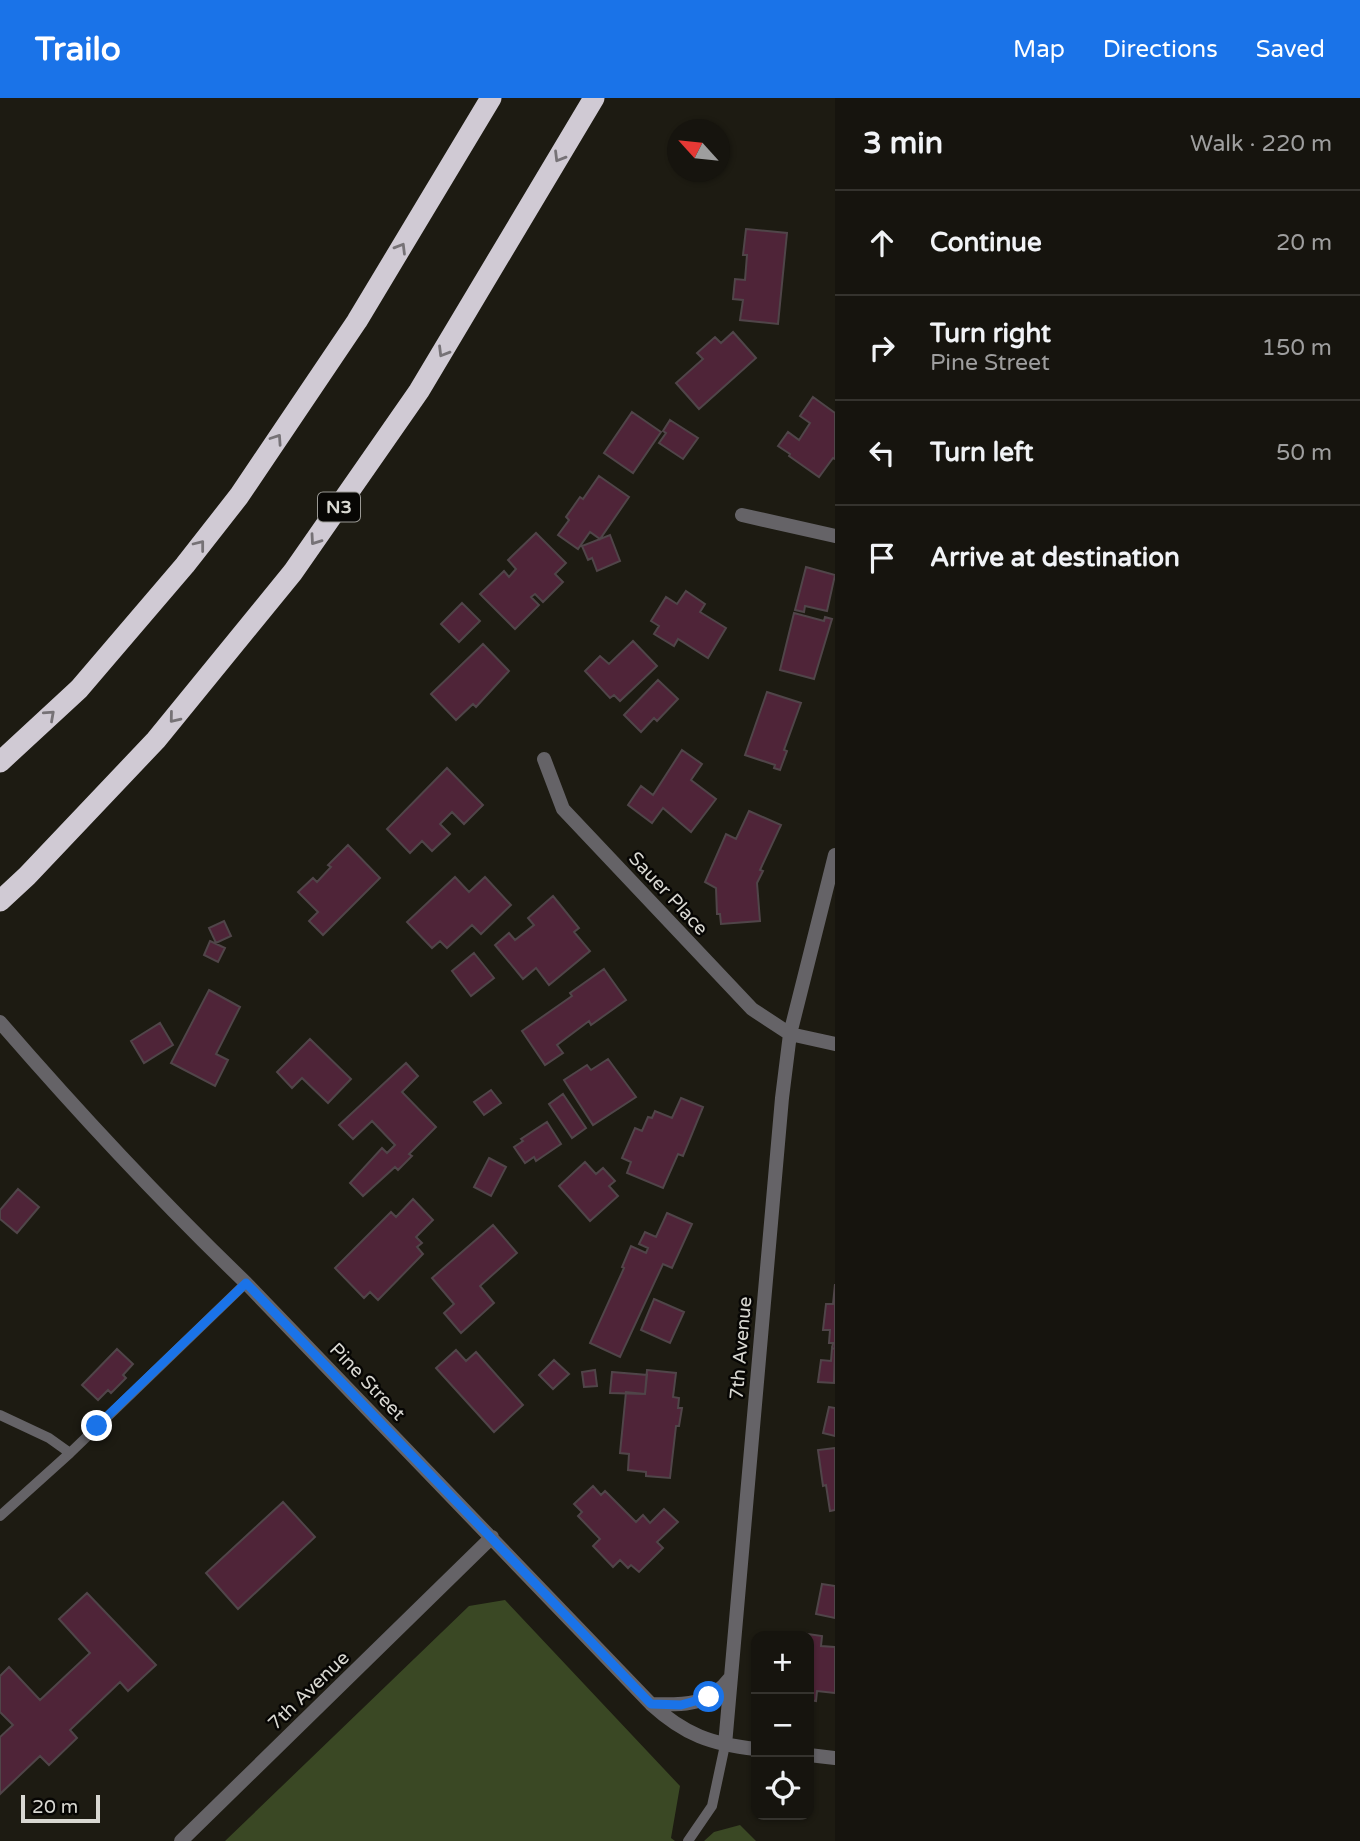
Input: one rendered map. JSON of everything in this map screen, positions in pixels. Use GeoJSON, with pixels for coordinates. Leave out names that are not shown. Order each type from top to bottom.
{"type":"FeatureCollection","features":[{"type":"Feature","properties":{"kind":"highway"},"geometry":{"type":"LineString","coordinates":[[0,761],[79,690],[185,565],[239,495],[357,321],[491,98]]}},
{"type":"Feature","properties":{"kind":"highway","name":"N3"},"geometry":{"type":"LineString","coordinates":[[0,901],[156,740],[293,572],[419,391],[594,98]]}},
{"type":"Feature","properties":{"kind":"street"},"geometry":{"type":"LineString","coordinates":[[742,515],[835,536]]}},
{"type":"Feature","properties":{"kind":"street","name":"Sauer Place"},"geometry":{"type":"LineString","coordinates":[[544,759],[563,808],[752,1009],[790,1034]]}},
{"type":"Feature","properties":{"kind":"street","name":"7th Avenue"},"geometry":{"type":"LineString","coordinates":[[725,1745],[752,1417],[790,1034],[835,855]]}},
{"type":"Feature","properties":{"kind":"street","name":"Pine Street"},"geometry":{"type":"LineString","coordinates":[[0,1022],[69,1100],[200,1238],[651,1704],[670,1722],[694,1736],[725,1745],[751,1748]]}},
{"type":"Feature","properties":{"kind":"street"},"geometry":{"type":"LineString","coordinates":[[790,1034],[835,1044]]}},
{"type":"Feature","properties":{"kind":"street","name":"7th Avenue"},"geometry":{"type":"LineString","coordinates":[[181,1841],[492,1537]]}},
{"type":"Feature","properties":{"kind":"street"},"geometry":{"type":"LineString","coordinates":[[651,1704],[681,1705],[709,1697],[721,1690],[732,1676]]}},
{"type":"Feature","properties":{"kind":"street"},"geometry":{"type":"LineString","coordinates":[[814,1756],[835,1758]]}},
{"type":"Feature","properties":{"kind":"lane"},"geometry":{"type":"LineString","coordinates":[[0,1516],[70,1453],[246,1283]]}},
{"type":"Feature","properties":{"kind":"lane"},"geometry":{"type":"LineString","coordinates":[[0,1415],[49,1438],[70,1453]]}},
{"type":"Feature","properties":{"kind":"lane","name":"7th Avenue"},"geometry":{"type":"LineString","coordinates":[[688,1841],[712,1806],[725,1745]]}},
{"type":"Feature","properties":{"kind":"green space"},"geometry":{"type":"Polygon","coordinates":[[[505,1600],[680,1786],[671,1838],[675,1841],[225,1841],[469,1606],[505,1600]]]}},
{"type":"Feature","properties":{"kind":"green space"},"geometry":{"type":"Polygon","coordinates":[[[740,1825],[756,1841],[704,1841],[714,1832],[740,1825]]]}},
{"type":"Feature","properties":{"kind":"building"},"geometry":{"type":"Polygon","coordinates":[[[746,229],[787,233],[778,324],[740,320],[743,300],[733,299],[735,279],[745,280],[747,255],[743,255],[746,229]]]}},
{"type":"Feature","properties":{"kind":"building"},"geometry":{"type":"Polygon","coordinates":[[[733,332],[756,358],[699,409],[676,383],[703,359],[697,353],[715,337],[721,343],[733,332]]]}},
{"type":"Feature","properties":{"kind":"building"},"geometry":{"type":"Polygon","coordinates":[[[813,397],[835,413],[835,459],[833,458],[819,477],[778,446],[788,432],[799,440],[810,423],[800,416],[813,397]]]}},
{"type":"Feature","properties":{"kind":"building"},"geometry":{"type":"Polygon","coordinates":[[[632,412],[661,432],[633,473],[604,453],[632,412]]]}},
{"type":"Feature","properties":{"kind":"building"},"geometry":{"type":"Polygon","coordinates":[[[670,420],[698,438],[683,459],[659,443],[670,420]]]}},
{"type":"Feature","properties":{"kind":"building"},"geometry":{"type":"Polygon","coordinates":[[[599,476],[629,497],[600,539],[590,532],[578,549],[558,535],[569,520],[566,517],[599,476]]]}},
{"type":"Feature","properties":{"kind":"building"},"geometry":{"type":"Polygon","coordinates":[[[536,533],[566,563],[555,574],[563,582],[543,602],[535,594],[531,597],[539,605],[515,629],[480,594],[504,571],[509,577],[516,569],[508,560],[536,533]]]}},
{"type":"Feature","properties":{"kind":"building"},"geometry":{"type":"Polygon","coordinates":[[[610,535],[620,561],[597,571],[592,558],[588,560],[582,546],[610,535]]]}},
{"type":"Feature","properties":{"kind":"building"},"geometry":{"type":"Polygon","coordinates":[[[806,567],[835,575],[827,611],[805,606],[804,612],[795,610],[806,567]]]}},
{"type":"Feature","properties":{"kind":"building"},"geometry":{"type":"Polygon","coordinates":[[[686,591],[705,604],[700,612],[726,628],[708,658],[678,639],[674,646],[654,634],[659,626],[651,621],[666,597],[677,604],[686,591]]]}},
{"type":"Feature","properties":{"kind":"building"},"geometry":{"type":"Polygon","coordinates":[[[462,603],[480,621],[459,642],[441,624],[462,603]]]}},
{"type":"Feature","properties":{"kind":"building"},"geometry":{"type":"Polygon","coordinates":[[[794,613],[824,621],[825,617],[832,619],[814,679],[780,670],[794,613]]]}},
{"type":"Feature","properties":{"kind":"building"},"geometry":{"type":"Polygon","coordinates":[[[633,641],[657,666],[620,701],[614,695],[610,698],[585,671],[600,656],[609,664],[633,641]]]}},
{"type":"Feature","properties":{"kind":"building"},"geometry":{"type":"Polygon","coordinates":[[[483,644],[509,671],[476,707],[473,704],[456,720],[431,694],[483,644]]]}},
{"type":"Feature","properties":{"kind":"building"},"geometry":{"type":"Polygon","coordinates":[[[658,680],[678,699],[657,721],[654,718],[641,732],[624,715],[658,680]]]}},
{"type":"Feature","properties":{"kind":"building"},"geometry":{"type":"Polygon","coordinates":[[[767,692],[801,703],[784,750],[787,751],[780,770],[774,768],[775,765],[745,755],[767,692]]]}},
{"type":"Feature","properties":{"kind":"building"},"geometry":{"type":"Polygon","coordinates":[[[682,750],[702,764],[691,780],[716,799],[691,832],[663,808],[652,823],[628,805],[641,786],[653,795],[682,750]]]}},
{"type":"Feature","properties":{"kind":"building"},"geometry":{"type":"Polygon","coordinates":[[[447,768],[483,805],[464,824],[452,812],[440,824],[450,834],[432,851],[422,841],[410,853],[387,829],[447,768]]]}},
{"type":"Feature","properties":{"kind":"building"},"geometry":{"type":"Polygon","coordinates":[[[749,811],[781,825],[760,870],[763,871],[757,883],[760,921],[721,924],[720,914],[717,914],[716,888],[705,882],[726,834],[736,839],[749,811]]]}},
{"type":"Feature","properties":{"kind":"building"},"geometry":{"type":"Polygon","coordinates":[[[348,845],[380,878],[323,935],[309,921],[318,912],[298,892],[313,878],[317,882],[331,867],[328,865],[348,845]]]}},
{"type":"Feature","properties":{"kind":"building"},"geometry":{"type":"Polygon","coordinates":[[[455,877],[469,892],[485,877],[511,905],[481,934],[472,925],[447,948],[440,941],[432,948],[407,922],[455,877]]]}},
{"type":"Feature","properties":{"kind":"building"},"geometry":{"type":"Polygon","coordinates":[[[553,896],[579,928],[574,932],[590,951],[549,985],[536,968],[523,979],[495,945],[509,933],[515,940],[534,925],[528,918],[553,896]]]}},
{"type":"Feature","properties":{"kind":"building"},"geometry":{"type":"Polygon","coordinates":[[[224,921],[231,936],[216,943],[209,928],[224,921]]]}},
{"type":"Feature","properties":{"kind":"building"},"geometry":{"type":"Polygon","coordinates":[[[210,941],[225,948],[218,962],[204,955],[210,941]]]}},
{"type":"Feature","properties":{"kind":"building"},"geometry":{"type":"Polygon","coordinates":[[[474,953],[494,978],[471,996],[452,971],[474,953]]]}},
{"type":"Feature","properties":{"kind":"building"},"geometry":{"type":"Polygon","coordinates":[[[604,969],[626,1000],[591,1025],[589,1021],[557,1045],[563,1053],[545,1065],[522,1031],[572,996],[570,993],[604,969]]]}},
{"type":"Feature","properties":{"kind":"building"},"geometry":{"type":"Polygon","coordinates":[[[209,990],[240,1007],[216,1054],[228,1060],[215,1086],[171,1063],[209,990]]]}},
{"type":"Feature","properties":{"kind":"building"},"geometry":{"type":"Polygon","coordinates":[[[160,1023],[173,1045],[144,1063],[131,1041],[160,1023]]]}},
{"type":"Feature","properties":{"kind":"building"},"geometry":{"type":"Polygon","coordinates":[[[310,1039],[351,1079],[328,1103],[302,1078],[292,1088],[277,1072],[310,1039]]]}},
{"type":"Feature","properties":{"kind":"building"},"geometry":{"type":"Polygon","coordinates":[[[608,1059],[636,1097],[593,1125],[564,1080],[587,1065],[591,1070],[608,1059]]]}},
{"type":"Feature","properties":{"kind":"building"},"geometry":{"type":"Polygon","coordinates":[[[406,1063],[418,1076],[402,1092],[436,1127],[409,1154],[412,1156],[398,1170],[395,1167],[363,1196],[350,1183],[382,1148],[387,1153],[395,1145],[372,1121],[353,1139],[339,1125],[406,1063]]]}},
{"type":"Feature","properties":{"kind":"building"},"geometry":{"type":"Polygon","coordinates":[[[491,1090],[501,1103],[484,1115],[474,1102],[491,1090]]]}},
{"type":"Feature","properties":{"kind":"building"},"geometry":{"type":"Polygon","coordinates":[[[563,1094],[586,1128],[572,1138],[549,1104],[563,1094]]]}},
{"type":"Feature","properties":{"kind":"building"},"geometry":{"type":"Polygon","coordinates":[[[681,1098],[703,1107],[683,1156],[678,1154],[663,1188],[627,1173],[631,1162],[622,1158],[635,1128],[642,1131],[648,1117],[652,1118],[655,1111],[672,1118],[681,1098]]]}},
{"type":"Feature","properties":{"kind":"building"},"geometry":{"type":"Polygon","coordinates":[[[547,1122],[561,1144],[536,1161],[534,1157],[525,1163],[514,1147],[523,1141],[521,1139],[547,1122]]]}},
{"type":"Feature","properties":{"kind":"building"},"geometry":{"type":"Polygon","coordinates":[[[489,1158],[506,1167],[491,1196],[474,1187],[489,1158]]]}},
{"type":"Feature","properties":{"kind":"building"},"geometry":{"type":"Polygon","coordinates":[[[585,1162],[596,1174],[603,1168],[615,1181],[609,1186],[618,1196],[590,1221],[559,1186],[585,1162]]]}},
{"type":"Feature","properties":{"kind":"building"},"geometry":{"type":"Polygon","coordinates":[[[18,1189],[39,1207],[17,1233],[0,1219],[0,1210],[18,1189]]]}},
{"type":"Feature","properties":{"kind":"building"},"geometry":{"type":"Polygon","coordinates":[[[413,1199],[433,1220],[416,1237],[422,1243],[417,1247],[423,1254],[378,1300],[370,1292],[364,1298],[335,1268],[391,1212],[396,1217],[413,1199]]]}},
{"type":"Feature","properties":{"kind":"building"},"geometry":{"type":"Polygon","coordinates":[[[667,1213],[692,1224],[672,1268],[663,1264],[620,1357],[590,1343],[624,1268],[622,1267],[631,1246],[646,1253],[648,1248],[639,1244],[645,1232],[656,1237],[667,1213]]]}},
{"type":"Feature","properties":{"kind":"building"},"geometry":{"type":"Polygon","coordinates":[[[493,1225],[517,1253],[480,1286],[494,1303],[461,1333],[444,1313],[454,1304],[432,1278],[493,1225]]]}},
{"type":"Feature","properties":{"kind":"building"},"geometry":{"type":"Polygon","coordinates":[[[835,1284],[835,1349],[832,1348],[833,1343],[829,1343],[830,1330],[823,1330],[826,1304],[833,1304],[835,1284]]]}},
{"type":"Feature","properties":{"kind":"building"},"geometry":{"type":"Polygon","coordinates":[[[654,1299],[684,1312],[670,1343],[641,1330],[654,1299]]]}},
{"type":"Feature","properties":{"kind":"building"},"geometry":{"type":"Polygon","coordinates":[[[832,1348],[835,1349],[834,1383],[818,1382],[821,1360],[831,1361],[832,1348]]]}},
{"type":"Feature","properties":{"kind":"building"},"geometry":{"type":"Polygon","coordinates":[[[117,1349],[133,1364],[123,1375],[126,1378],[111,1393],[108,1390],[98,1400],[82,1385],[117,1349]]]}},
{"type":"Feature","properties":{"kind":"building"},"geometry":{"type":"Polygon","coordinates":[[[456,1350],[466,1361],[476,1352],[523,1405],[494,1432],[436,1368],[456,1350]]]}},
{"type":"Feature","properties":{"kind":"building"},"geometry":{"type":"Polygon","coordinates":[[[554,1360],[569,1374],[553,1389],[539,1375],[554,1360]]]}},
{"type":"Feature","properties":{"kind":"building"},"geometry":{"type":"Polygon","coordinates":[[[595,1370],[597,1386],[584,1387],[582,1372],[595,1370]]]}},
{"type":"Feature","properties":{"kind":"building"},"geometry":{"type":"Polygon","coordinates":[[[647,1370],[676,1373],[673,1397],[679,1398],[678,1408],[682,1408],[679,1426],[676,1426],[670,1478],[646,1476],[646,1472],[628,1470],[629,1454],[620,1453],[626,1392],[645,1394],[647,1370]]]}},
{"type":"Feature","properties":{"kind":"building"},"geometry":{"type":"Polygon","coordinates":[[[612,1372],[647,1375],[645,1394],[610,1393],[612,1372]]]}},
{"type":"Feature","properties":{"kind":"building"},"geometry":{"type":"Polygon","coordinates":[[[829,1407],[835,1408],[835,1436],[823,1433],[829,1407]]]}},
{"type":"Feature","properties":{"kind":"building"},"geometry":{"type":"Polygon","coordinates":[[[835,1448],[835,1510],[830,1511],[818,1450],[835,1448]]]}},
{"type":"Feature","properties":{"kind":"building"},"geometry":{"type":"Polygon","coordinates":[[[593,1486],[601,1495],[605,1491],[636,1522],[643,1515],[650,1523],[664,1509],[678,1522],[657,1542],[663,1548],[639,1572],[631,1565],[628,1568],[620,1560],[613,1567],[593,1546],[600,1539],[578,1516],[582,1512],[574,1504],[593,1486]]]}},
{"type":"Feature","properties":{"kind":"building"},"geometry":{"type":"Polygon","coordinates":[[[283,1502],[315,1537],[238,1609],[206,1573],[283,1502]]]}},
{"type":"Feature","properties":{"kind":"building"},"geometry":{"type":"Polygon","coordinates":[[[822,1584],[835,1586],[835,1618],[816,1614],[822,1584]]]}},
{"type":"Feature","properties":{"kind":"building"},"geometry":{"type":"Polygon","coordinates":[[[87,1593],[156,1665],[128,1691],[120,1682],[70,1730],[77,1738],[49,1765],[40,1756],[0,1794],[0,1737],[13,1725],[0,1712],[0,1676],[9,1667],[40,1700],[90,1653],[59,1619],[87,1593]]]}},
{"type":"Feature","properties":{"kind":"building"},"geometry":{"type":"Polygon","coordinates":[[[814,1635],[822,1636],[821,1646],[835,1647],[835,1693],[817,1691],[816,1701],[814,1635]]]}},
{"type":"Feature","properties":{"kind":"route"},"geometry":{"type":"LineString","coordinates":[[97,1426],[246,1283],[651,1704],[681,1705],[709,1697]]}}]}
